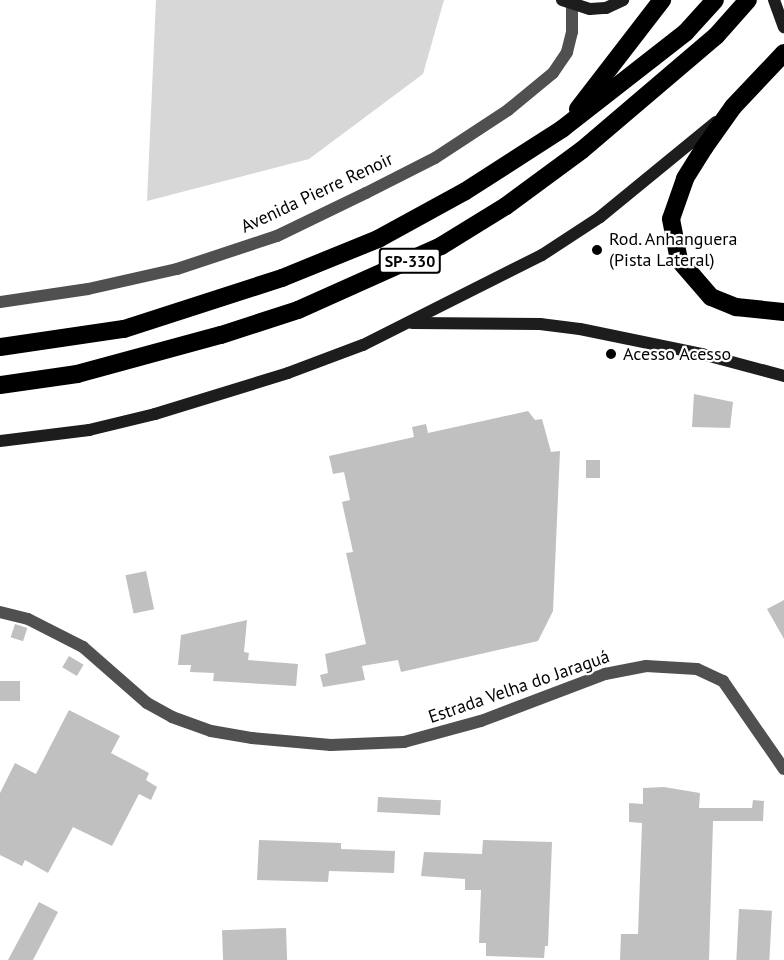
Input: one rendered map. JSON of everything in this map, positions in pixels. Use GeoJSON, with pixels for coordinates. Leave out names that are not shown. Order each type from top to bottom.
{"type":"FeatureCollection","features":[{"type":"Feature","properties":{"kind":"highway"},"geometry":{"type":"LineString","coordinates":[[562,129],[663,0]]}},
{"type":"Feature","properties":{"kind":"highway","name":"SP-330"},"geometry":{"type":"LineString","coordinates":[[0,347],[124,329],[282,278],[378,239],[464,192],[562,129],[686,32],[715,0]]}},
{"type":"Feature","properties":{"kind":"highway","name":"SP-330"},"geometry":{"type":"LineString","coordinates":[[0,386],[77,374],[243,328],[309,306],[441,246],[506,206],[582,150],[716,36],[748,0]]}},
{"type":"Feature","properties":{"kind":"highway"},"geometry":{"type":"LineString","coordinates":[[784,53],[733,107],[685,179],[674,203],[672,238],[679,260],[711,297],[736,307],[784,312]]}},
{"type":"Feature","properties":{"kind":"main road"},"geometry":{"type":"LineString","coordinates":[[567,3],[606,8],[623,0]]}},
{"type":"Feature","properties":{"kind":"main road"},"geometry":{"type":"LineString","coordinates":[[774,0],[784,27]]}},
{"type":"Feature","properties":{"kind":"main road"},"geometry":{"type":"LineString","coordinates":[[0,441],[89,430],[155,414],[288,373],[408,323],[542,255],[600,217],[733,107]]}},
{"type":"Feature","properties":{"kind":"main road"},"geometry":{"type":"LineString","coordinates":[[408,323],[560,326],[702,354],[784,376]]}},
{"type":"Feature","properties":{"kind":"street","name":"Avenida Pierre Renoir"},"geometry":{"type":"LineString","coordinates":[[0,302],[88,290],[177,269],[277,236],[435,158],[508,110],[553,73],[567,52],[572,32],[567,3]]}},
{"type":"Feature","properties":{"kind":"street","name":"Estrada Velha do Jaraguá"},"geometry":{"type":"LineString","coordinates":[[0,612],[28,620],[83,647],[147,703],[172,717],[211,731],[331,745],[404,742],[481,722],[605,674],[646,666],[697,669],[723,681],[784,769]]}},
{"type":"Feature","properties":{"kind":"shaded area"},"geometry":{"type":"Polygon","coordinates":[[[156,0],[444,0],[423,74],[309,159],[147,201],[156,0]]]}},
{"type":"Feature","properties":{"kind":"building"},"geometry":{"type":"Polygon","coordinates":[[[694,394],[733,402],[730,428],[692,427],[694,394]]]}},
{"type":"Feature","properties":{"kind":"building"},"geometry":{"type":"Polygon","coordinates":[[[528,411],[535,420],[542,419],[551,452],[560,451],[553,611],[538,641],[401,672],[398,660],[362,666],[365,680],[323,687],[320,675],[328,673],[325,654],[366,644],[346,553],[353,552],[342,502],[350,500],[344,472],[333,474],[329,456],[414,437],[412,427],[426,424],[428,433],[528,411]]]}},
{"type":"Feature","properties":{"kind":"building"},"geometry":{"type":"Polygon","coordinates":[[[586,460],[600,460],[600,478],[586,478],[586,460]]]}},
{"type":"Feature","properties":{"kind":"building"},"geometry":{"type":"Polygon","coordinates":[[[146,571],[154,609],[134,614],[125,575],[146,571]]]}},
{"type":"Feature","properties":{"kind":"building"},"geometry":{"type":"Polygon","coordinates":[[[784,600],[784,639],[767,609],[784,600]]]}},
{"type":"Feature","properties":{"kind":"building"},"geometry":{"type":"Polygon","coordinates":[[[247,620],[244,652],[249,653],[248,660],[298,664],[296,686],[213,681],[214,673],[190,672],[191,665],[178,665],[181,635],[247,620]]]}},
{"type":"Feature","properties":{"kind":"building"},"geometry":{"type":"Polygon","coordinates":[[[15,624],[27,628],[23,641],[11,637],[15,624]]]}},
{"type":"Feature","properties":{"kind":"building"},"geometry":{"type":"Polygon","coordinates":[[[69,656],[84,665],[77,676],[62,667],[69,656]]]}},
{"type":"Feature","properties":{"kind":"building"},"geometry":{"type":"Polygon","coordinates":[[[0,681],[20,681],[20,701],[0,701],[0,681]]]}},
{"type":"Feature","properties":{"kind":"building"},"geometry":{"type":"Polygon","coordinates":[[[69,710],[120,736],[111,753],[149,773],[146,780],[157,787],[151,800],[139,794],[112,846],[73,827],[48,873],[25,860],[22,866],[0,855],[0,793],[15,763],[36,774],[69,710]]]}},
{"type":"Feature","properties":{"kind":"building"},"geometry":{"type":"Polygon","coordinates":[[[664,787],[700,793],[699,808],[752,808],[753,800],[764,801],[763,821],[713,821],[709,960],[620,960],[621,934],[638,934],[642,823],[629,822],[629,803],[643,804],[643,788],[664,787]]]}},
{"type":"Feature","properties":{"kind":"building"},"geometry":{"type":"Polygon","coordinates":[[[378,797],[441,800],[440,815],[377,812],[378,797]]]}},
{"type":"Feature","properties":{"kind":"building"},"geometry":{"type":"Polygon","coordinates":[[[259,840],[341,843],[341,849],[395,851],[394,873],[329,871],[328,882],[257,880],[259,840]]]}},
{"type":"Feature","properties":{"kind":"building"},"geometry":{"type":"Polygon","coordinates":[[[483,840],[552,842],[548,946],[545,946],[544,958],[486,956],[486,943],[479,943],[481,890],[465,890],[465,879],[421,876],[424,852],[482,854],[483,840]]]}},
{"type":"Feature","properties":{"kind":"building"},"geometry":{"type":"Polygon","coordinates":[[[39,902],[58,912],[33,960],[8,960],[39,902]]]}},
{"type":"Feature","properties":{"kind":"building"},"geometry":{"type":"Polygon","coordinates":[[[739,909],[772,911],[769,960],[736,960],[739,909]]]}},
{"type":"Feature","properties":{"kind":"building"},"geometry":{"type":"Polygon","coordinates":[[[286,928],[287,960],[223,960],[222,930],[286,928]]]}},
{"type":"Feature","properties":{"kind":"place","name":"Rod. Anhanguera (Pista Lateral)"},"geometry":{"type":"Point","coordinates":[597,250]}},
{"type":"Feature","properties":{"kind":"place","name":"Acesso Acesso"},"geometry":{"type":"Point","coordinates":[611,354]}}]}
